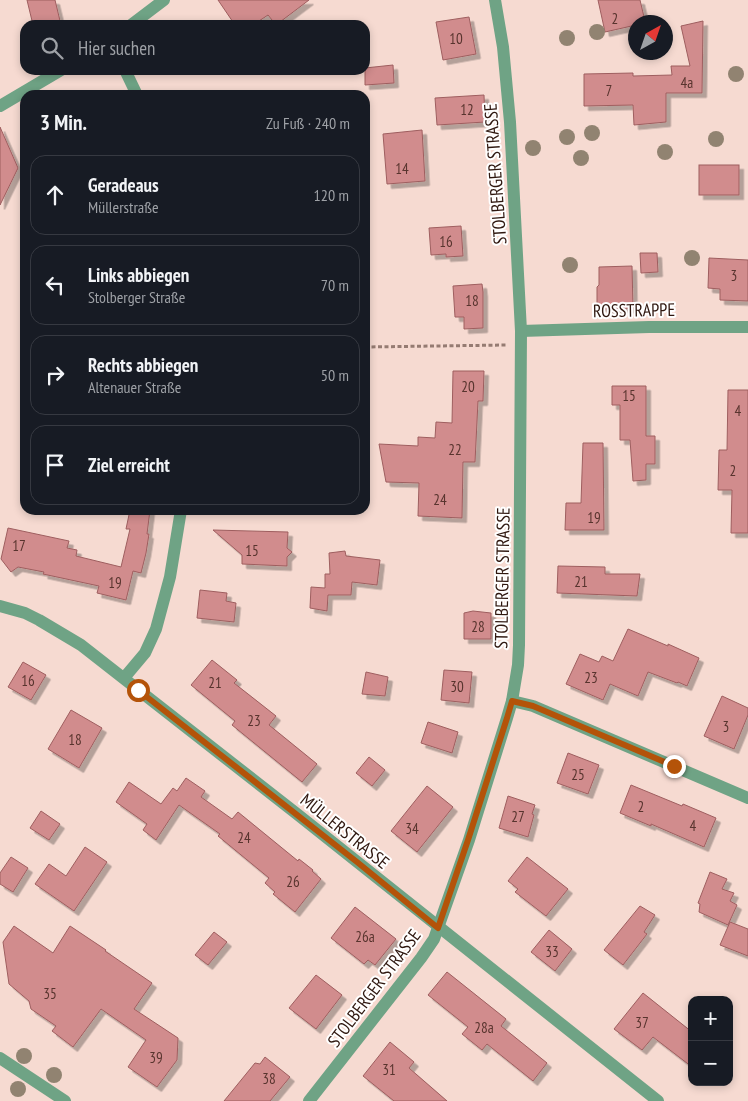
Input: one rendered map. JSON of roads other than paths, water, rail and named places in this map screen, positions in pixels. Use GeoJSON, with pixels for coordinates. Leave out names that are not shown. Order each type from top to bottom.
{"type":"FeatureCollection","features":[{"type":"Feature","properties":{"kind":"street"},"geometry":{"type":"LineString","coordinates":[[137,20],[164,0]]}},
{"type":"Feature","properties":{"kind":"street","name":"STOLBERGER STRASSE"},"geometry":{"type":"LineString","coordinates":[[309,1101],[422,958],[434,940],[512,701],[519,645],[522,331],[510,122],[503,47],[495,0]]}},
{"type":"Feature","properties":{"kind":"street"},"geometry":{"type":"LineString","coordinates":[[27,90],[53,75]]}},
{"type":"Feature","properties":{"kind":"street"},"geometry":{"type":"LineString","coordinates":[[127,75],[135,90]]}},
{"type":"Feature","properties":{"kind":"street"},"geometry":{"type":"LineString","coordinates":[[0,106],[20,94]]}},
{"type":"Feature","properties":{"kind":"street","name":"ROSSTRAPPE"},"geometry":{"type":"LineString","coordinates":[[522,331],[649,327],[748,327]]}},
{"type":"Feature","properties":{"kind":"street"},"geometry":{"type":"LineString","coordinates":[[124,678],[145,654],[156,629],[170,577],[180,515]]}},
{"type":"Feature","properties":{"kind":"street","name":"MÜLLERSTRASSE"},"geometry":{"type":"LineString","coordinates":[[0,606],[39,620],[81,646],[124,678],[658,1101]]}},
{"type":"Feature","properties":{"kind":"street"},"geometry":{"type":"LineString","coordinates":[[512,701],[533,706],[748,798]]}},
{"type":"Feature","properties":{"kind":"street"},"geometry":{"type":"LineString","coordinates":[[0,1058],[65,1101]]}}]}
